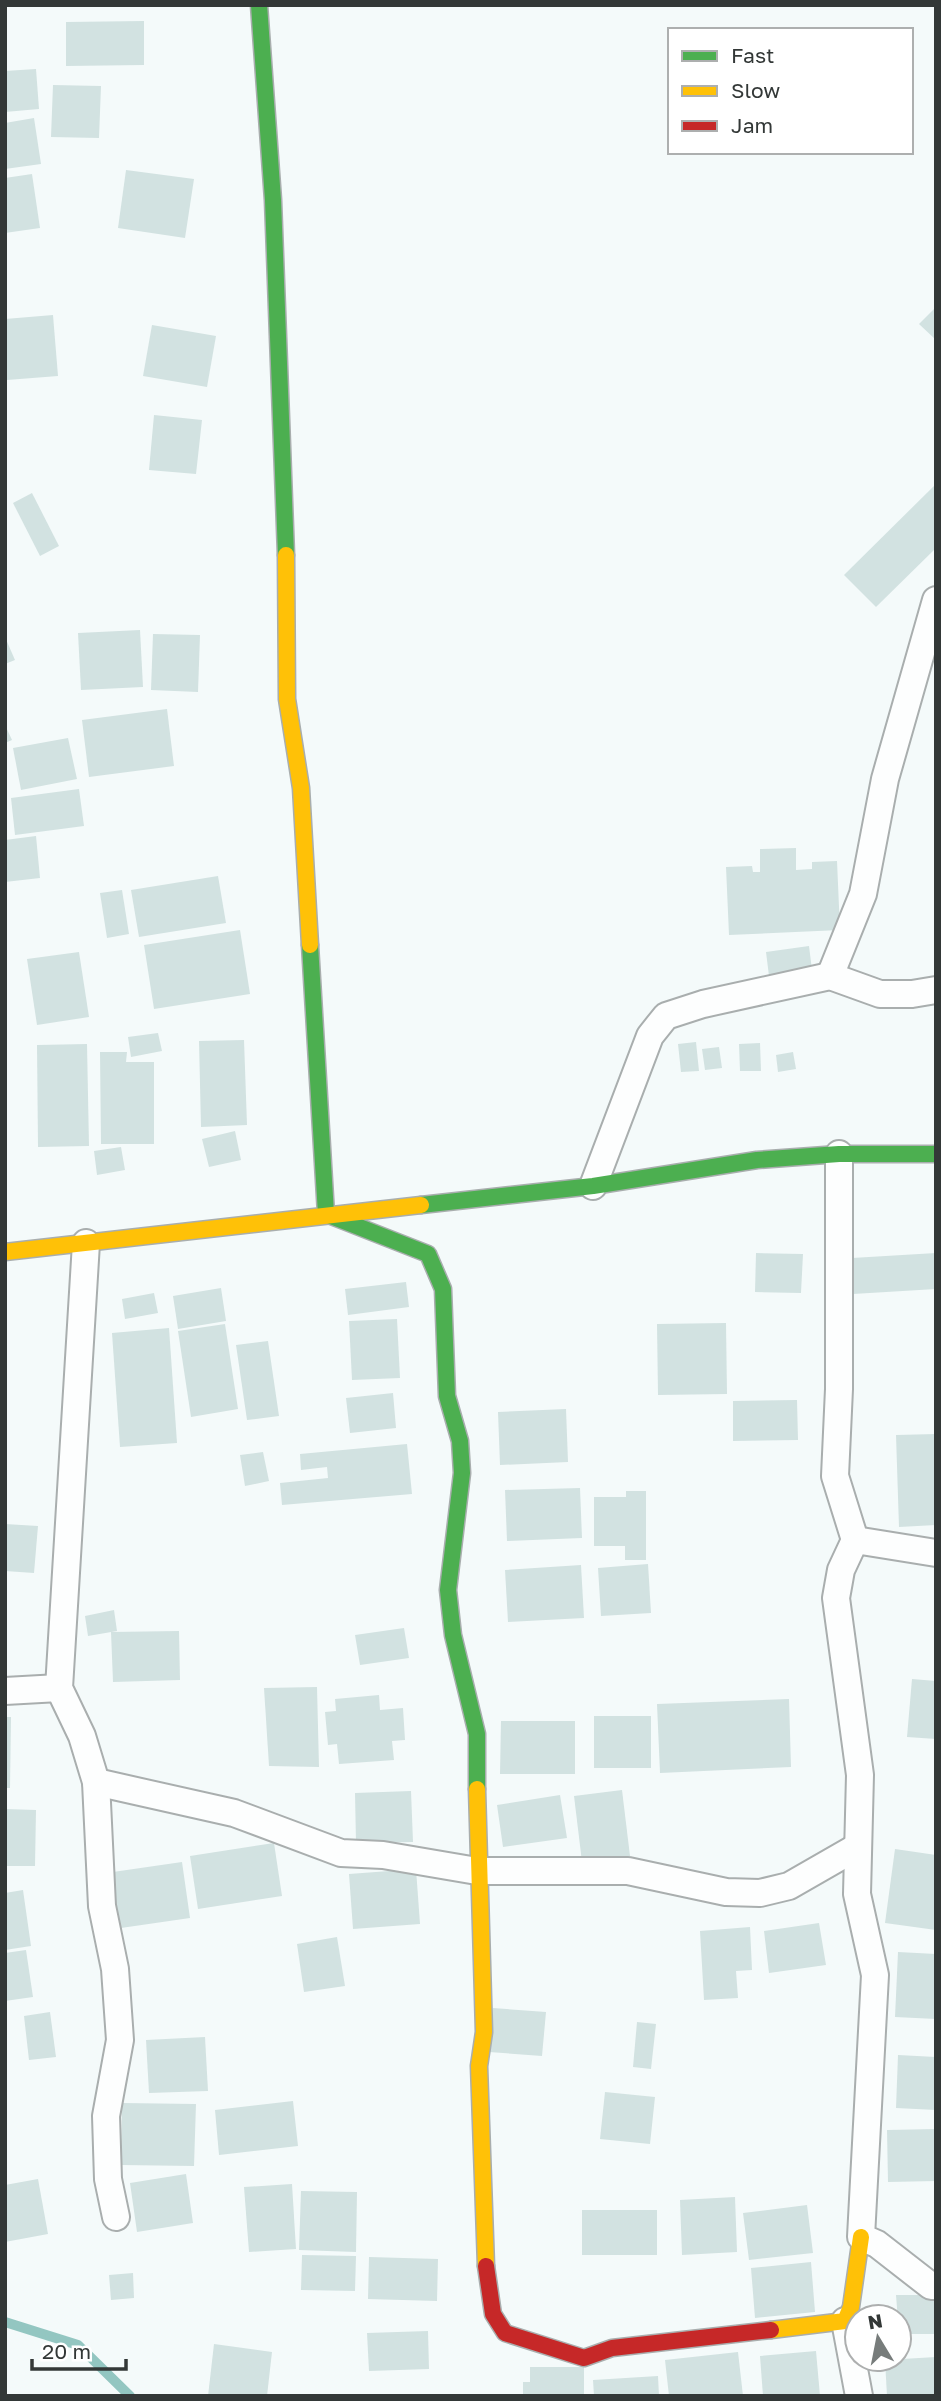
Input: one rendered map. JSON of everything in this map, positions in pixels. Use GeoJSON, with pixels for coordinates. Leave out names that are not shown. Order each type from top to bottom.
{"type":"FeatureCollection","features":[{"type":"Feature","properties":{"kind":"street"},"geometry":{"type":"LineString","coordinates":[[259,5],[273,200],[286,565],[286,699],[301,788],[326,1214]]}},
{"type":"Feature","properties":{"kind":"street"},"geometry":{"type":"LineString","coordinates":[[830,976],[863,894],[885,779],[936,600]]}},
{"type":"Feature","properties":{"kind":"street"},"geometry":{"type":"LineString","coordinates":[[593,1186],[650,1036],[666,1016],[704,1004],[830,976],[880,994],[912,995],[936,990]]}},
{"type":"Feature","properties":{"kind":"street"},"geometry":{"type":"LineString","coordinates":[[839,1154],[839,1389],[835,1476],[855,1540],[841,1570],[836,1598],[860,1775],[857,1894],[875,1975],[861,2237],[852,2303]]}},
{"type":"Feature","properties":{"kind":"street"},"geometry":{"type":"LineString","coordinates":[[5,1252],[593,1186],[757,1160],[839,1154],[936,1154]]}},
{"type":"Feature","properties":{"kind":"street"},"geometry":{"type":"LineString","coordinates":[[326,1214],[428,1254],[443,1289],[447,1396],[460,1441],[462,1473],[448,1590],[453,1635],[477,1734],[477,1871],[484,2032],[479,2066],[487,2288],[493,2314],[505,2333],[584,2358],[612,2348],[843,2321]]}},
{"type":"Feature","properties":{"kind":"street"},"geometry":{"type":"LineString","coordinates":[[86,1243],[59,1688],[82,1736],[96,1782],[102,1906],[115,1969],[120,2040],[106,2116],[108,2179],[116,2217]]}},
{"type":"Feature","properties":{"kind":"street"},"geometry":{"type":"LineString","coordinates":[[855,1540],[936,1553]]}},
{"type":"Feature","properties":{"kind":"street"},"geometry":{"type":"LineString","coordinates":[[5,1691],[59,1688]]}},
{"type":"Feature","properties":{"kind":"street"},"geometry":{"type":"LineString","coordinates":[[96,1782],[234,1813],[341,1853],[383,1855],[477,1871],[628,1871],[726,1892],[760,1893],[789,1886],[857,1847]]}},
{"type":"Feature","properties":{"kind":"street"},"geometry":{"type":"LineString","coordinates":[[861,2237],[877,2244],[930,2286],[936,2286]]}},
{"type":"Feature","properties":{"kind":"street"},"geometry":{"type":"LineString","coordinates":[[855,2373],[859,2396]]}},
{"type":"Feature","properties":{"kind":"building"},"geometry":{"type":"Polygon","coordinates":[[[144,21],[144,65],[66,66],[66,22],[144,21]]]}},
{"type":"Feature","properties":{"kind":"building"},"geometry":{"type":"Polygon","coordinates":[[[36,69],[39,109],[5,112],[5,71],[36,69]]]}},
{"type":"Feature","properties":{"kind":"building"},"geometry":{"type":"Polygon","coordinates":[[[53,85],[101,86],[99,138],[51,137],[53,85]]]}},
{"type":"Feature","properties":{"kind":"building"},"geometry":{"type":"Polygon","coordinates":[[[34,118],[41,164],[5,169],[5,123],[34,118]]]}},
{"type":"Feature","properties":{"kind":"building"},"geometry":{"type":"Polygon","coordinates":[[[126,170],[194,179],[185,238],[118,228],[126,170]]]}},
{"type":"Feature","properties":{"kind":"building"},"geometry":{"type":"Polygon","coordinates":[[[32,174],[40,228],[5,233],[5,178],[32,174]]]}},
{"type":"Feature","properties":{"kind":"building"},"geometry":{"type":"Polygon","coordinates":[[[936,307],[936,340],[919,324],[936,307]]]}},
{"type":"Feature","properties":{"kind":"building"},"geometry":{"type":"Polygon","coordinates":[[[53,315],[58,376],[7,380],[5,319],[53,315]]]}},
{"type":"Feature","properties":{"kind":"building"},"geometry":{"type":"Polygon","coordinates":[[[152,325],[216,336],[207,387],[143,376],[152,325]]]}},
{"type":"Feature","properties":{"kind":"building"},"geometry":{"type":"Polygon","coordinates":[[[154,415],[202,420],[196,474],[149,470],[154,415]]]}},
{"type":"Feature","properties":{"kind":"building"},"geometry":{"type":"Polygon","coordinates":[[[936,484],[936,548],[876,607],[844,575],[936,484]]]}},
{"type":"Feature","properties":{"kind":"building"},"geometry":{"type":"Polygon","coordinates":[[[32,493],[59,546],[40,556],[13,503],[32,493]]]}},
{"type":"Feature","properties":{"kind":"building"},"geometry":{"type":"Polygon","coordinates":[[[140,630],[143,687],[81,690],[78,633],[140,630]]]}},
{"type":"Feature","properties":{"kind":"building"},"geometry":{"type":"Polygon","coordinates":[[[153,634],[200,635],[198,692],[151,690],[153,634]]]}},
{"type":"Feature","properties":{"kind":"building"},"geometry":{"type":"Polygon","coordinates":[[[5,637],[15,660],[5,664],[5,637]]]}},
{"type":"Feature","properties":{"kind":"building"},"geometry":{"type":"Polygon","coordinates":[[[167,709],[174,766],[89,777],[82,720],[167,709]]]}},
{"type":"Feature","properties":{"kind":"building"},"geometry":{"type":"Polygon","coordinates":[[[5,725],[12,740],[5,743],[5,725]]]}},
{"type":"Feature","properties":{"kind":"building"},"geometry":{"type":"Polygon","coordinates":[[[68,738],[77,779],[21,790],[13,748],[68,738]]]}},
{"type":"Feature","properties":{"kind":"building"},"geometry":{"type":"Polygon","coordinates":[[[79,789],[84,826],[15,835],[11,798],[79,789]]]}},
{"type":"Feature","properties":{"kind":"building"},"geometry":{"type":"Polygon","coordinates":[[[36,836],[40,878],[5,882],[5,840],[36,836]]]}},
{"type":"Feature","properties":{"kind":"building"},"geometry":{"type":"Polygon","coordinates":[[[796,848],[796,870],[812,869],[812,862],[837,861],[840,930],[729,935],[726,867],[752,866],[753,872],[760,872],[760,849],[796,848]]]}},
{"type":"Feature","properties":{"kind":"building"},"geometry":{"type":"Polygon","coordinates":[[[218,876],[226,923],[139,937],[131,890],[218,876]]]}},
{"type":"Feature","properties":{"kind":"building"},"geometry":{"type":"Polygon","coordinates":[[[122,890],[129,934],[107,938],[100,893],[122,890]]]}},
{"type":"Feature","properties":{"kind":"building"},"geometry":{"type":"Polygon","coordinates":[[[240,930],[250,994],[154,1009],[144,945],[240,930]]]}},
{"type":"Feature","properties":{"kind":"building"},"geometry":{"type":"Polygon","coordinates":[[[809,946],[813,978],[770,984],[766,952],[809,946]]]}},
{"type":"Feature","properties":{"kind":"building"},"geometry":{"type":"Polygon","coordinates":[[[79,952],[89,1017],[37,1025],[27,959],[79,952]]]}},
{"type":"Feature","properties":{"kind":"building"},"geometry":{"type":"Polygon","coordinates":[[[158,1033],[162,1051],[131,1057],[128,1037],[158,1033]]]}},
{"type":"Feature","properties":{"kind":"building"},"geometry":{"type":"Polygon","coordinates":[[[244,1040],[247,1125],[201,1127],[199,1041],[244,1040]]]}},
{"type":"Feature","properties":{"kind":"building"},"geometry":{"type":"Polygon","coordinates":[[[696,1042],[699,1071],[681,1072],[678,1044],[696,1042]]]}},
{"type":"Feature","properties":{"kind":"building"},"geometry":{"type":"Polygon","coordinates":[[[760,1043],[761,1071],[740,1071],[739,1044],[760,1043]]]}},
{"type":"Feature","properties":{"kind":"building"},"geometry":{"type":"Polygon","coordinates":[[[87,1044],[89,1146],[38,1147],[37,1045],[87,1044]]]}},
{"type":"Feature","properties":{"kind":"building"},"geometry":{"type":"Polygon","coordinates":[[[719,1047],[722,1068],[705,1070],[702,1049],[719,1047]]]}},
{"type":"Feature","properties":{"kind":"building"},"geometry":{"type":"Polygon","coordinates":[[[100,1052],[127,1052],[126,1062],[154,1062],[154,1144],[101,1144],[100,1052]]]}},
{"type":"Feature","properties":{"kind":"building"},"geometry":{"type":"Polygon","coordinates":[[[793,1052],[796,1069],[778,1072],[776,1055],[793,1052]]]}},
{"type":"Feature","properties":{"kind":"building"},"geometry":{"type":"Polygon","coordinates":[[[235,1131],[241,1160],[209,1167],[202,1139],[235,1131]]]}},
{"type":"Feature","properties":{"kind":"building"},"geometry":{"type":"Polygon","coordinates":[[[121,1147],[125,1170],[97,1175],[94,1151],[121,1147]]]}},
{"type":"Feature","properties":{"kind":"building"},"geometry":{"type":"Polygon","coordinates":[[[756,1253],[803,1254],[801,1293],[755,1292],[756,1253]]]}},
{"type":"Feature","properties":{"kind":"building"},"geometry":{"type":"Polygon","coordinates":[[[936,1253],[936,1289],[853,1294],[852,1258],[936,1253]]]}},
{"type":"Feature","properties":{"kind":"building"},"geometry":{"type":"Polygon","coordinates":[[[406,1282],[409,1307],[348,1315],[345,1289],[406,1282]]]}},
{"type":"Feature","properties":{"kind":"building"},"geometry":{"type":"Polygon","coordinates":[[[221,1288],[226,1321],[178,1329],[173,1296],[221,1288]]]}},
{"type":"Feature","properties":{"kind":"building"},"geometry":{"type":"Polygon","coordinates":[[[154,1293],[158,1313],[125,1319],[122,1299],[154,1293]]]}},
{"type":"Feature","properties":{"kind":"building"},"geometry":{"type":"Polygon","coordinates":[[[397,1319],[400,1378],[352,1380],[349,1321],[397,1319]]]}},
{"type":"Feature","properties":{"kind":"building"},"geometry":{"type":"Polygon","coordinates":[[[726,1323],[727,1394],[658,1395],[657,1324],[726,1323]]]}},
{"type":"Feature","properties":{"kind":"building"},"geometry":{"type":"Polygon","coordinates":[[[225,1324],[238,1409],[191,1417],[178,1331],[225,1324]]]}},
{"type":"Feature","properties":{"kind":"building"},"geometry":{"type":"Polygon","coordinates":[[[169,1328],[177,1443],[120,1447],[112,1333],[169,1328]]]}},
{"type":"Feature","properties":{"kind":"building"},"geometry":{"type":"Polygon","coordinates":[[[268,1341],[279,1416],[247,1420],[236,1345],[268,1341]]]}},
{"type":"Feature","properties":{"kind":"building"},"geometry":{"type":"Polygon","coordinates":[[[393,1393],[396,1428],[350,1433],[346,1398],[393,1393]]]}},
{"type":"Feature","properties":{"kind":"building"},"geometry":{"type":"Polygon","coordinates":[[[797,1400],[798,1440],[733,1441],[733,1401],[797,1400]]]}},
{"type":"Feature","properties":{"kind":"building"},"geometry":{"type":"Polygon","coordinates":[[[566,1409],[568,1462],[500,1465],[498,1412],[566,1409]]]}},
{"type":"Feature","properties":{"kind":"building"},"geometry":{"type":"Polygon","coordinates":[[[936,1434],[936,1525],[899,1527],[896,1435],[936,1434]]]}},
{"type":"Feature","properties":{"kind":"building"},"geometry":{"type":"Polygon","coordinates":[[[407,1444],[412,1494],[282,1505],[280,1483],[328,1478],[327,1467],[301,1470],[300,1454],[407,1444]]]}},
{"type":"Feature","properties":{"kind":"building"},"geometry":{"type":"Polygon","coordinates":[[[263,1452],[269,1481],[245,1486],[240,1455],[263,1452]]]}},
{"type":"Feature","properties":{"kind":"building"},"geometry":{"type":"Polygon","coordinates":[[[580,1488],[582,1538],[507,1541],[505,1490],[580,1488]]]}},
{"type":"Feature","properties":{"kind":"building"},"geometry":{"type":"Polygon","coordinates":[[[626,1491],[646,1491],[646,1560],[625,1560],[625,1546],[594,1546],[594,1497],[626,1497],[626,1491]]]}},
{"type":"Feature","properties":{"kind":"building"},"geometry":{"type":"Polygon","coordinates":[[[5,1524],[38,1526],[34,1573],[5,1571],[5,1524]]]}},
{"type":"Feature","properties":{"kind":"building"},"geometry":{"type":"Polygon","coordinates":[[[648,1564],[651,1613],[601,1616],[598,1568],[648,1564]]]}},
{"type":"Feature","properties":{"kind":"building"},"geometry":{"type":"Polygon","coordinates":[[[581,1565],[584,1618],[508,1622],[505,1570],[581,1565]]]}},
{"type":"Feature","properties":{"kind":"building"},"geometry":{"type":"Polygon","coordinates":[[[114,1610],[117,1631],[88,1636],[85,1616],[114,1610]]]}},
{"type":"Feature","properties":{"kind":"building"},"geometry":{"type":"Polygon","coordinates":[[[404,1628],[409,1658],[360,1665],[355,1635],[404,1628]]]}},
{"type":"Feature","properties":{"kind":"building"},"geometry":{"type":"Polygon","coordinates":[[[179,1631],[180,1680],[113,1682],[111,1632],[179,1631]]]}},
{"type":"Feature","properties":{"kind":"building"},"geometry":{"type":"Polygon","coordinates":[[[912,1679],[936,1681],[936,1739],[907,1737],[912,1679]]]}},
{"type":"Feature","properties":{"kind":"building"},"geometry":{"type":"Polygon","coordinates":[[[317,1687],[319,1767],[269,1766],[264,1688],[317,1687]]]}},
{"type":"Feature","properties":{"kind":"building"},"geometry":{"type":"Polygon","coordinates":[[[379,1695],[380,1710],[403,1708],[405,1740],[392,1741],[394,1760],[339,1764],[337,1744],[328,1745],[325,1712],[336,1711],[335,1699],[379,1695]]]}},
{"type":"Feature","properties":{"kind":"building"},"geometry":{"type":"Polygon","coordinates":[[[789,1699],[791,1767],[660,1773],[657,1704],[789,1699]]]}},
{"type":"Feature","properties":{"kind":"building"},"geometry":{"type":"Polygon","coordinates":[[[594,1716],[651,1716],[651,1768],[594,1768],[594,1716]]]}},
{"type":"Feature","properties":{"kind":"building"},"geometry":{"type":"Polygon","coordinates":[[[5,1717],[11,1717],[10,1788],[5,1788],[5,1717]]]}},
{"type":"Feature","properties":{"kind":"building"},"geometry":{"type":"Polygon","coordinates":[[[501,1721],[575,1721],[575,1774],[500,1774],[501,1721]]]}},
{"type":"Feature","properties":{"kind":"building"},"geometry":{"type":"Polygon","coordinates":[[[622,1790],[630,1856],[582,1862],[574,1796],[622,1790]]]}},
{"type":"Feature","properties":{"kind":"building"},"geometry":{"type":"Polygon","coordinates":[[[411,1791],[413,1842],[356,1843],[355,1793],[411,1791]]]}},
{"type":"Feature","properties":{"kind":"building"},"geometry":{"type":"Polygon","coordinates":[[[560,1795],[567,1838],[503,1847],[497,1805],[560,1795]]]}},
{"type":"Feature","properties":{"kind":"building"},"geometry":{"type":"Polygon","coordinates":[[[5,1809],[36,1810],[35,1866],[5,1866],[5,1809]]]}},
{"type":"Feature","properties":{"kind":"building"},"geometry":{"type":"Polygon","coordinates":[[[274,1843],[282,1896],[198,1909],[190,1856],[274,1843]]]}},
{"type":"Feature","properties":{"kind":"building"},"geometry":{"type":"Polygon","coordinates":[[[895,1849],[936,1855],[936,1930],[885,1923],[895,1849]]]}},
{"type":"Feature","properties":{"kind":"building"},"geometry":{"type":"Polygon","coordinates":[[[182,1862],[190,1918],[114,1929],[106,1873],[182,1862]]]}},
{"type":"Feature","properties":{"kind":"building"},"geometry":{"type":"Polygon","coordinates":[[[416,1869],[420,1924],[353,1929],[349,1874],[416,1869]]]}},
{"type":"Feature","properties":{"kind":"building"},"geometry":{"type":"Polygon","coordinates":[[[23,1890],[31,1946],[5,1950],[5,1893],[23,1890]]]}},
{"type":"Feature","properties":{"kind":"building"},"geometry":{"type":"Polygon","coordinates":[[[819,1923],[826,1965],[769,1973],[764,1931],[819,1923]]]}},
{"type":"Feature","properties":{"kind":"building"},"geometry":{"type":"Polygon","coordinates":[[[750,1927],[752,1970],[736,1971],[738,1998],[704,2000],[700,1931],[750,1927]]]}},
{"type":"Feature","properties":{"kind":"building"},"geometry":{"type":"Polygon","coordinates":[[[337,1937],[345,1986],[304,1992],[297,1944],[337,1937]]]}},
{"type":"Feature","properties":{"kind":"building"},"geometry":{"type":"Polygon","coordinates":[[[26,1950],[33,1997],[5,2001],[5,1953],[26,1950]]]}},
{"type":"Feature","properties":{"kind":"building"},"geometry":{"type":"Polygon","coordinates":[[[898,1952],[936,1954],[936,2019],[895,2017],[898,1952]]]}},
{"type":"Feature","properties":{"kind":"building"},"geometry":{"type":"Polygon","coordinates":[[[493,2008],[546,2012],[542,2056],[489,2052],[493,2008]]]}},
{"type":"Feature","properties":{"kind":"building"},"geometry":{"type":"Polygon","coordinates":[[[50,2012],[56,2057],[29,2060],[24,2016],[50,2012]]]}},
{"type":"Feature","properties":{"kind":"building"},"geometry":{"type":"Polygon","coordinates":[[[637,2022],[656,2024],[651,2069],[633,2067],[637,2022]]]}},
{"type":"Feature","properties":{"kind":"building"},"geometry":{"type":"Polygon","coordinates":[[[205,2037],[208,2091],[149,2093],[146,2040],[205,2037]]]}},
{"type":"Feature","properties":{"kind":"building"},"geometry":{"type":"Polygon","coordinates":[[[898,2055],[936,2057],[936,2110],[896,2108],[898,2055]]]}},
{"type":"Feature","properties":{"kind":"building"},"geometry":{"type":"Polygon","coordinates":[[[605,2092],[655,2097],[650,2144],[600,2139],[605,2092]]]}},
{"type":"Feature","properties":{"kind":"building"},"geometry":{"type":"Polygon","coordinates":[[[293,2101],[298,2146],[219,2155],[215,2110],[293,2101]]]}},
{"type":"Feature","properties":{"kind":"building"},"geometry":{"type":"Polygon","coordinates":[[[122,2103],[196,2104],[194,2166],[121,2165],[122,2103]]]}},
{"type":"Feature","properties":{"kind":"building"},"geometry":{"type":"Polygon","coordinates":[[[936,2129],[936,2181],[888,2182],[887,2130],[936,2129]]]}},
{"type":"Feature","properties":{"kind":"building"},"geometry":{"type":"Polygon","coordinates":[[[186,2174],[193,2223],[137,2232],[130,2183],[186,2174]]]}},
{"type":"Feature","properties":{"kind":"building"},"geometry":{"type":"Polygon","coordinates":[[[38,2179],[48,2234],[5,2242],[5,2185],[38,2179]]]}},
{"type":"Feature","properties":{"kind":"building"},"geometry":{"type":"Polygon","coordinates":[[[292,2184],[296,2249],[249,2252],[244,2187],[292,2184]]]}},
{"type":"Feature","properties":{"kind":"building"},"geometry":{"type":"Polygon","coordinates":[[[301,2191],[357,2192],[356,2252],[299,2250],[301,2191]]]}},
{"type":"Feature","properties":{"kind":"building"},"geometry":{"type":"Polygon","coordinates":[[[735,2197],[737,2252],[682,2255],[680,2200],[735,2197]]]}},
{"type":"Feature","properties":{"kind":"building"},"geometry":{"type":"Polygon","coordinates":[[[807,2205],[813,2253],[749,2260],[743,2213],[807,2205]]]}},
{"type":"Feature","properties":{"kind":"building"},"geometry":{"type":"Polygon","coordinates":[[[582,2210],[657,2210],[657,2255],[582,2255],[582,2210]]]}},
{"type":"Feature","properties":{"kind":"building"},"geometry":{"type":"Polygon","coordinates":[[[302,2255],[356,2256],[355,2291],[301,2290],[302,2255]]]}},
{"type":"Feature","properties":{"kind":"building"},"geometry":{"type":"Polygon","coordinates":[[[369,2257],[438,2259],[437,2301],[368,2299],[369,2257]]]}},
{"type":"Feature","properties":{"kind":"building"},"geometry":{"type":"Polygon","coordinates":[[[811,2262],[815,2312],[755,2318],[751,2268],[811,2262]]]}},
{"type":"Feature","properties":{"kind":"building"},"geometry":{"type":"Polygon","coordinates":[[[133,2273],[134,2298],[111,2300],[109,2275],[133,2273]]]}},
{"type":"Feature","properties":{"kind":"building"},"geometry":{"type":"Polygon","coordinates":[[[896,2295],[936,2295],[936,2334],[913,2334],[913,2303],[897,2303],[896,2295]]]}},
{"type":"Feature","properties":{"kind":"building"},"geometry":{"type":"Polygon","coordinates":[[[428,2331],[429,2369],[369,2371],[367,2333],[428,2331]]]}},
{"type":"Feature","properties":{"kind":"building"},"geometry":{"type":"Polygon","coordinates":[[[214,2344],[272,2352],[267,2396],[208,2396],[214,2344]]]}},
{"type":"Feature","properties":{"kind":"building"},"geometry":{"type":"Polygon","coordinates":[[[816,2351],[820,2396],[763,2396],[760,2356],[816,2351]]]}},
{"type":"Feature","properties":{"kind":"building"},"geometry":{"type":"Polygon","coordinates":[[[738,2352],[743,2396],[669,2396],[665,2360],[738,2352]]]}},
{"type":"Feature","properties":{"kind":"building"},"geometry":{"type":"Polygon","coordinates":[[[936,2357],[936,2396],[887,2396],[886,2373],[913,2373],[913,2358],[936,2357]]]}},
{"type":"Feature","properties":{"kind":"building"},"geometry":{"type":"Polygon","coordinates":[[[530,2367],[584,2367],[584,2396],[523,2396],[523,2382],[530,2382],[530,2367]]]}},
{"type":"Feature","properties":{"kind":"building"},"geometry":{"type":"Polygon","coordinates":[[[658,2376],[659,2396],[594,2396],[593,2380],[658,2376]]]}},
{"type":"Feature","properties":{"kind":"waterway"},"geometry":{"type":"LineString","coordinates":[[5,2322],[78,2345],[130,2396]]}},
{"type":"Feature","properties":{"kind":"traffic: fast"},"geometry":{"type":"LineString","coordinates":[[259,5],[273,200],[286,555]]}},
{"type":"Feature","properties":{"kind":"traffic: fast"},"geometry":{"type":"LineString","coordinates":[[310,945],[326,1214],[428,1254],[443,1289],[447,1396],[460,1441],[462,1473],[448,1590],[453,1635],[477,1734],[477,1789]]}},
{"type":"Feature","properties":{"kind":"traffic: fast"},"geometry":{"type":"LineString","coordinates":[[421,1205],[593,1186],[757,1160],[839,1154],[936,1154]]}},
{"type":"Feature","properties":{"kind":"traffic: slow"},"geometry":{"type":"LineString","coordinates":[[286,555],[287,699],[301,788],[310,945]]}},
{"type":"Feature","properties":{"kind":"traffic: slow"},"geometry":{"type":"LineString","coordinates":[[5,1252],[421,1205]]}},
{"type":"Feature","properties":{"kind":"traffic: slow"},"geometry":{"type":"LineString","coordinates":[[477,1789],[484,2032],[479,2066],[486,2266]]}},
{"type":"Feature","properties":{"kind":"traffic: slow"},"geometry":{"type":"LineString","coordinates":[[771,2330],[845,2321],[851,2307],[861,2237]]}},
{"type":"Feature","properties":{"kind":"traffic: jam"},"geometry":{"type":"LineString","coordinates":[[486,2266],[493,2314],[505,2333],[584,2358],[612,2348],[771,2330]]}}]}
